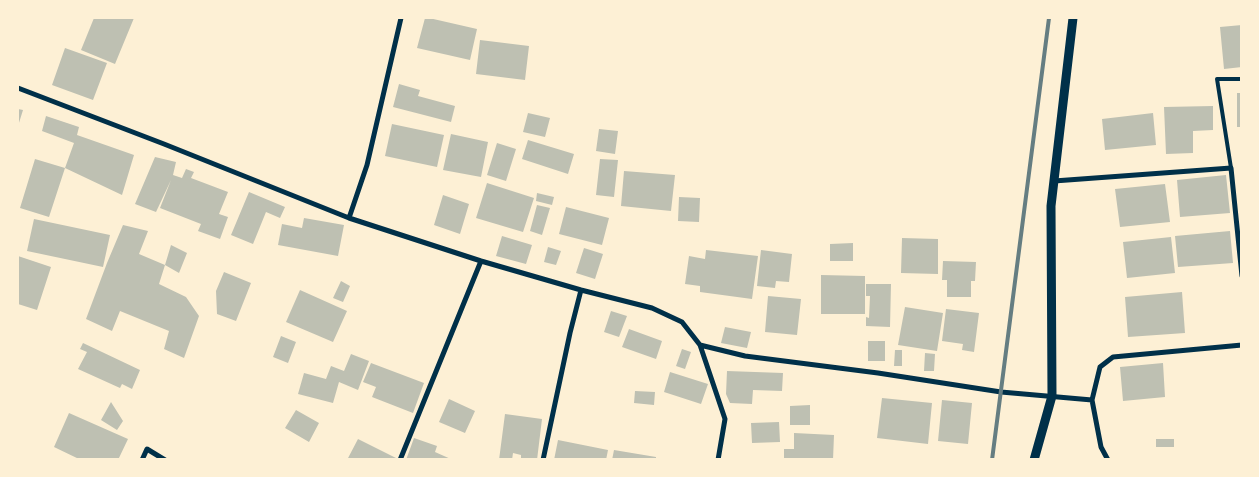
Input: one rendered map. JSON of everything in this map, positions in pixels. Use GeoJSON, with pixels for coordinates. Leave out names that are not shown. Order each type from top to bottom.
{"type":"FeatureCollection","features":[{"type":"Feature","properties":{"kind":"street"},"geometry":{"type":"LineString","coordinates":[[349,218],[367,165],[400,18]]}},
{"type":"Feature","properties":{"kind":"street"},"geometry":{"type":"LineString","coordinates":[[1034,460],[1052,396],[1051,206],[1073,18]]}},
{"type":"Feature","properties":{"kind":"street"},"geometry":{"type":"LineString","coordinates":[[18,88],[349,218],[581,290],[652,308],[682,322],[700,346],[725,419],[718,460]]}},
{"type":"Feature","properties":{"kind":"street"},"geometry":{"type":"LineString","coordinates":[[1054,181],[1231,168],[1242,276]]}},
{"type":"Feature","properties":{"kind":"street"},"geometry":{"type":"LineString","coordinates":[[400,460],[481,260]]}},
{"type":"Feature","properties":{"kind":"street"},"geometry":{"type":"LineString","coordinates":[[543,460],[581,290]]}},
{"type":"Feature","properties":{"kind":"street"},"geometry":{"type":"LineString","coordinates":[[1108,460],[1101,447],[1092,400],[1100,367],[1113,357],[1242,345]]}},
{"type":"Feature","properties":{"kind":"street"},"geometry":{"type":"LineString","coordinates":[[700,346],[745,356],[878,373],[1001,392],[1092,400]]}},
{"type":"Feature","properties":{"kind":"street"},"geometry":{"type":"LineString","coordinates":[[142,460],[146,449],[165,460]]}},
{"type":"Feature","properties":{"kind":"lane"},"geometry":{"type":"LineString","coordinates":[[1231,168],[1217,79],[1242,79]]}},
{"type":"Feature","properties":{"kind":"building"},"geometry":{"type":"Polygon","coordinates":[[[94,18],[134,18],[115,64],[81,50],[94,18]]]}},
{"type":"Feature","properties":{"kind":"building"},"geometry":{"type":"Polygon","coordinates":[[[425,18],[477,29],[470,60],[417,48],[425,18]]]}},
{"type":"Feature","properties":{"kind":"building"},"geometry":{"type":"Polygon","coordinates":[[[1242,25],[1242,67],[1224,69],[1220,27],[1242,25]]]}},
{"type":"Feature","properties":{"kind":"building"},"geometry":{"type":"Polygon","coordinates":[[[480,40],[529,46],[525,80],[476,74],[480,40]]]}},
{"type":"Feature","properties":{"kind":"building"},"geometry":{"type":"Polygon","coordinates":[[[65,48],[107,63],[93,100],[52,85],[65,48]]]}},
{"type":"Feature","properties":{"kind":"building"},"geometry":{"type":"Polygon","coordinates":[[[399,84],[420,90],[418,96],[455,106],[451,122],[393,107],[399,84]]]}},
{"type":"Feature","properties":{"kind":"building"},"geometry":{"type":"Polygon","coordinates":[[[1237,93],[1242,93],[1242,127],[1237,127],[1237,93]]]}},
{"type":"Feature","properties":{"kind":"building"},"geometry":{"type":"Polygon","coordinates":[[[1213,106],[1213,130],[1193,131],[1193,153],[1166,154],[1164,107],[1213,106]]]}},
{"type":"Feature","properties":{"kind":"building"},"geometry":{"type":"Polygon","coordinates":[[[18,109],[23,110],[18,126],[18,109]]]}},
{"type":"Feature","properties":{"kind":"building"},"geometry":{"type":"Polygon","coordinates":[[[528,113],[550,118],[545,137],[523,132],[528,113]]]}},
{"type":"Feature","properties":{"kind":"building"},"geometry":{"type":"Polygon","coordinates":[[[1153,113],[1156,145],[1105,150],[1102,119],[1153,113]]]}},
{"type":"Feature","properties":{"kind":"building"},"geometry":{"type":"Polygon","coordinates":[[[46,116],[79,127],[77,135],[134,155],[122,195],[65,168],[74,143],[42,131],[46,116]]]}},
{"type":"Feature","properties":{"kind":"building"},"geometry":{"type":"Polygon","coordinates":[[[392,124],[444,135],[437,167],[385,156],[392,124]]]}},
{"type":"Feature","properties":{"kind":"building"},"geometry":{"type":"Polygon","coordinates":[[[599,129],[618,131],[615,154],[596,151],[599,129]]]}},
{"type":"Feature","properties":{"kind":"building"},"geometry":{"type":"Polygon","coordinates":[[[451,134],[488,142],[481,177],[443,170],[451,134]]]}},
{"type":"Feature","properties":{"kind":"building"},"geometry":{"type":"Polygon","coordinates":[[[528,140],[574,154],[568,174],[522,159],[528,140]]]}},
{"type":"Feature","properties":{"kind":"building"},"geometry":{"type":"Polygon","coordinates":[[[497,143],[516,149],[506,181],[487,175],[497,143]]]}},
{"type":"Feature","properties":{"kind":"building"},"geometry":{"type":"Polygon","coordinates":[[[155,157],[176,162],[173,175],[182,178],[186,169],[194,172],[191,178],[228,192],[219,214],[228,217],[220,239],[198,231],[201,224],[160,208],[171,180],[156,212],[135,204],[155,157]]]}},
{"type":"Feature","properties":{"kind":"building"},"geometry":{"type":"Polygon","coordinates":[[[35,159],[65,168],[49,217],[20,208],[35,159]]]}},
{"type":"Feature","properties":{"kind":"building"},"geometry":{"type":"Polygon","coordinates":[[[600,159],[618,160],[614,197],[596,195],[600,159]]]}},
{"type":"Feature","properties":{"kind":"building"},"geometry":{"type":"Polygon","coordinates":[[[624,171],[675,175],[671,211],[621,206],[624,171]]]}},
{"type":"Feature","properties":{"kind":"building"},"geometry":{"type":"Polygon","coordinates":[[[1226,175],[1230,213],[1180,217],[1177,180],[1226,175]]]}},
{"type":"Feature","properties":{"kind":"building"},"geometry":{"type":"Polygon","coordinates":[[[487,183],[534,198],[523,232],[476,218],[487,183]]]}},
{"type":"Feature","properties":{"kind":"building"},"geometry":{"type":"Polygon","coordinates":[[[1165,184],[1170,222],[1120,227],[1115,189],[1165,184]]]}},
{"type":"Feature","properties":{"kind":"building"},"geometry":{"type":"Polygon","coordinates":[[[249,192],[285,207],[280,218],[266,212],[253,244],[231,235],[249,192]]]}},
{"type":"Feature","properties":{"kind":"building"},"geometry":{"type":"Polygon","coordinates":[[[537,193],[554,197],[552,205],[536,201],[537,193]]]}},
{"type":"Feature","properties":{"kind":"building"},"geometry":{"type":"Polygon","coordinates":[[[443,195],[469,204],[460,234],[434,225],[443,195]]]}},
{"type":"Feature","properties":{"kind":"building"},"geometry":{"type":"Polygon","coordinates":[[[679,197],[700,198],[699,222],[678,221],[679,197]]]}},
{"type":"Feature","properties":{"kind":"building"},"geometry":{"type":"Polygon","coordinates":[[[537,205],[550,208],[542,235],[530,231],[537,205]]]}},
{"type":"Feature","properties":{"kind":"building"},"geometry":{"type":"Polygon","coordinates":[[[566,207],[609,218],[602,245],[559,234],[566,207]]]}},
{"type":"Feature","properties":{"kind":"building"},"geometry":{"type":"Polygon","coordinates":[[[304,218],[344,225],[338,256],[278,245],[282,224],[302,228],[304,218]]]}},
{"type":"Feature","properties":{"kind":"building"},"geometry":{"type":"Polygon","coordinates":[[[34,219],[110,235],[103,267],[27,251],[34,219]]]}},
{"type":"Feature","properties":{"kind":"building"},"geometry":{"type":"Polygon","coordinates":[[[123,225],[148,231],[139,254],[165,265],[159,284],[186,297],[199,316],[184,358],[164,349],[169,331],[120,311],[112,331],[86,319],[123,225]]]}},
{"type":"Feature","properties":{"kind":"building"},"geometry":{"type":"Polygon","coordinates":[[[1230,231],[1233,263],[1178,267],[1175,236],[1230,231]]]}},
{"type":"Feature","properties":{"kind":"building"},"geometry":{"type":"Polygon","coordinates":[[[502,236],[532,245],[526,264],[496,256],[502,236]]]}},
{"type":"Feature","properties":{"kind":"building"},"geometry":{"type":"Polygon","coordinates":[[[1171,237],[1175,273],[1127,278],[1123,242],[1171,237]]]}},
{"type":"Feature","properties":{"kind":"building"},"geometry":{"type":"Polygon","coordinates":[[[902,238],[938,239],[938,274],[901,273],[902,238]]]}},
{"type":"Feature","properties":{"kind":"building"},"geometry":{"type":"Polygon","coordinates":[[[853,243],[853,261],[830,261],[830,244],[853,243]]]}},
{"type":"Feature","properties":{"kind":"building"},"geometry":{"type":"Polygon","coordinates":[[[171,245],[187,253],[179,273],[165,265],[171,245]]]}},
{"type":"Feature","properties":{"kind":"building"},"geometry":{"type":"Polygon","coordinates":[[[548,247],[561,251],[556,265],[544,262],[548,247]]]}},
{"type":"Feature","properties":{"kind":"building"},"geometry":{"type":"Polygon","coordinates":[[[584,248],[603,254],[595,279],[576,273],[584,248]]]}},
{"type":"Feature","properties":{"kind":"building"},"geometry":{"type":"Polygon","coordinates":[[[706,250],[758,256],[752,299],[700,292],[700,286],[685,284],[689,256],[705,259],[706,250]]]}},
{"type":"Feature","properties":{"kind":"building"},"geometry":{"type":"Polygon","coordinates":[[[761,250],[792,254],[789,282],[776,281],[775,288],[757,286],[761,250]]]}},
{"type":"Feature","properties":{"kind":"building"},"geometry":{"type":"Polygon","coordinates":[[[18,256],[51,267],[37,310],[18,304],[18,256]]]}},
{"type":"Feature","properties":{"kind":"building"},"geometry":{"type":"Polygon","coordinates":[[[943,261],[976,262],[975,281],[971,281],[971,297],[947,297],[947,280],[942,280],[943,261]]]}},
{"type":"Feature","properties":{"kind":"building"},"geometry":{"type":"Polygon","coordinates":[[[224,272],[251,283],[236,321],[217,314],[216,291],[224,272]]]}},
{"type":"Feature","properties":{"kind":"building"},"geometry":{"type":"Polygon","coordinates":[[[821,275],[865,276],[865,314],[821,314],[821,275]]]}},
{"type":"Feature","properties":{"kind":"building"},"geometry":{"type":"Polygon","coordinates":[[[341,281],[350,286],[343,302],[333,298],[341,281]]]}},
{"type":"Feature","properties":{"kind":"building"},"geometry":{"type":"Polygon","coordinates":[[[866,284],[891,284],[890,327],[866,326],[866,317],[869,318],[870,296],[866,296],[866,284]]]}},
{"type":"Feature","properties":{"kind":"building"},"geometry":{"type":"Polygon","coordinates":[[[300,290],[347,311],[333,342],[286,322],[300,290]]]}},
{"type":"Feature","properties":{"kind":"building"},"geometry":{"type":"Polygon","coordinates":[[[1182,292],[1185,333],[1128,337],[1125,297],[1182,292]]]}},
{"type":"Feature","properties":{"kind":"building"},"geometry":{"type":"Polygon","coordinates":[[[768,296],[801,299],[797,335],[765,332],[768,296]]]}},
{"type":"Feature","properties":{"kind":"building"},"geometry":{"type":"Polygon","coordinates":[[[905,307],[943,313],[937,351],[898,345],[905,307]]]}},
{"type":"Feature","properties":{"kind":"building"},"geometry":{"type":"Polygon","coordinates":[[[946,309],[979,313],[974,352],[962,350],[963,344],[942,341],[946,309]]]}},
{"type":"Feature","properties":{"kind":"building"},"geometry":{"type":"Polygon","coordinates":[[[611,311],[627,316],[619,337],[604,332],[611,311]]]}},
{"type":"Feature","properties":{"kind":"building"},"geometry":{"type":"Polygon","coordinates":[[[725,327],[751,332],[747,348],[721,343],[725,327]]]}},
{"type":"Feature","properties":{"kind":"building"},"geometry":{"type":"Polygon","coordinates":[[[629,329],[662,341],[656,359],[622,347],[629,329]]]}},
{"type":"Feature","properties":{"kind":"building"},"geometry":{"type":"Polygon","coordinates":[[[281,336],[296,342],[288,363],[273,357],[281,336]]]}},
{"type":"Feature","properties":{"kind":"building"},"geometry":{"type":"Polygon","coordinates":[[[868,341],[885,341],[885,361],[868,361],[868,341]]]}},
{"type":"Feature","properties":{"kind":"building"},"geometry":{"type":"Polygon","coordinates":[[[83,343],[140,370],[132,389],[122,384],[120,388],[78,369],[87,352],[80,349],[83,343]]]}},
{"type":"Feature","properties":{"kind":"building"},"geometry":{"type":"Polygon","coordinates":[[[682,349],[691,352],[685,369],[676,366],[682,349]]]}},
{"type":"Feature","properties":{"kind":"building"},"geometry":{"type":"Polygon","coordinates":[[[895,350],[902,350],[902,366],[894,366],[895,350]]]}},
{"type":"Feature","properties":{"kind":"building"},"geometry":{"type":"Polygon","coordinates":[[[925,353],[935,354],[934,371],[924,371],[925,353]]]}},
{"type":"Feature","properties":{"kind":"building"},"geometry":{"type":"Polygon","coordinates":[[[351,354],[369,361],[358,390],[339,382],[333,403],[298,394],[304,373],[326,379],[331,366],[344,371],[351,354]]]}},
{"type":"Feature","properties":{"kind":"building"},"geometry":{"type":"Polygon","coordinates":[[[371,363],[424,383],[413,413],[372,397],[376,387],[363,382],[371,363]]]}},
{"type":"Feature","properties":{"kind":"building"},"geometry":{"type":"Polygon","coordinates":[[[1163,363],[1165,397],[1123,401],[1120,367],[1163,363]]]}},
{"type":"Feature","properties":{"kind":"building"},"geometry":{"type":"Polygon","coordinates":[[[727,371],[783,373],[782,391],[753,390],[752,404],[730,403],[726,394],[727,371]]]}},
{"type":"Feature","properties":{"kind":"building"},"geometry":{"type":"Polygon","coordinates":[[[670,372],[708,384],[701,404],[664,392],[670,372]]]}},
{"type":"Feature","properties":{"kind":"building"},"geometry":{"type":"Polygon","coordinates":[[[635,391],[655,392],[654,405],[634,403],[635,391]]]}},
{"type":"Feature","properties":{"kind":"building"},"geometry":{"type":"Polygon","coordinates":[[[882,398],[932,403],[928,444],[877,438],[882,398]]]}},
{"type":"Feature","properties":{"kind":"building"},"geometry":{"type":"Polygon","coordinates":[[[449,399],[475,411],[465,433],[439,422],[449,399]]]}},
{"type":"Feature","properties":{"kind":"building"},"geometry":{"type":"Polygon","coordinates":[[[942,400],[972,403],[968,444],[938,441],[942,400]]]}},
{"type":"Feature","properties":{"kind":"building"},"geometry":{"type":"Polygon","coordinates":[[[111,402],[123,421],[117,430],[101,420],[111,402]]]}},
{"type":"Feature","properties":{"kind":"building"},"geometry":{"type":"Polygon","coordinates":[[[810,405],[810,425],[790,425],[790,406],[810,405]]]}},
{"type":"Feature","properties":{"kind":"building"},"geometry":{"type":"Polygon","coordinates":[[[296,410],[319,423],[309,442],[285,428],[296,410]]]}},
{"type":"Feature","properties":{"kind":"building"},"geometry":{"type":"Polygon","coordinates":[[[69,413],[128,439],[118,460],[81,460],[54,447],[69,413]]]}},
{"type":"Feature","properties":{"kind":"building"},"geometry":{"type":"Polygon","coordinates":[[[505,414],[542,419],[537,460],[521,460],[521,455],[513,453],[512,460],[499,460],[505,414]]]}},
{"type":"Feature","properties":{"kind":"building"},"geometry":{"type":"Polygon","coordinates":[[[779,422],[780,442],[752,443],[751,423],[779,422]]]}},
{"type":"Feature","properties":{"kind":"building"},"geometry":{"type":"Polygon","coordinates":[[[794,433],[834,435],[833,460],[784,460],[784,449],[794,449],[794,433]]]}},
{"type":"Feature","properties":{"kind":"building"},"geometry":{"type":"Polygon","coordinates":[[[414,438],[437,446],[435,452],[453,460],[406,460],[414,438]]]}},
{"type":"Feature","properties":{"kind":"building"},"geometry":{"type":"Polygon","coordinates":[[[358,439],[396,458],[395,460],[347,460],[358,439]]]}},
{"type":"Feature","properties":{"kind":"building"},"geometry":{"type":"Polygon","coordinates":[[[1156,439],[1174,439],[1174,447],[1156,447],[1156,439]]]}},
{"type":"Feature","properties":{"kind":"building"},"geometry":{"type":"Polygon","coordinates":[[[558,440],[608,450],[606,460],[554,460],[558,440]]]}},
{"type":"Feature","properties":{"kind":"building"},"geometry":{"type":"Polygon","coordinates":[[[614,450],[656,457],[656,460],[612,460],[614,450]]]}},
{"type":"Feature","properties":{"kind":"railway"},"geometry":{"type":"LineString","coordinates":[[992,460],[1049,18]]}}]}
